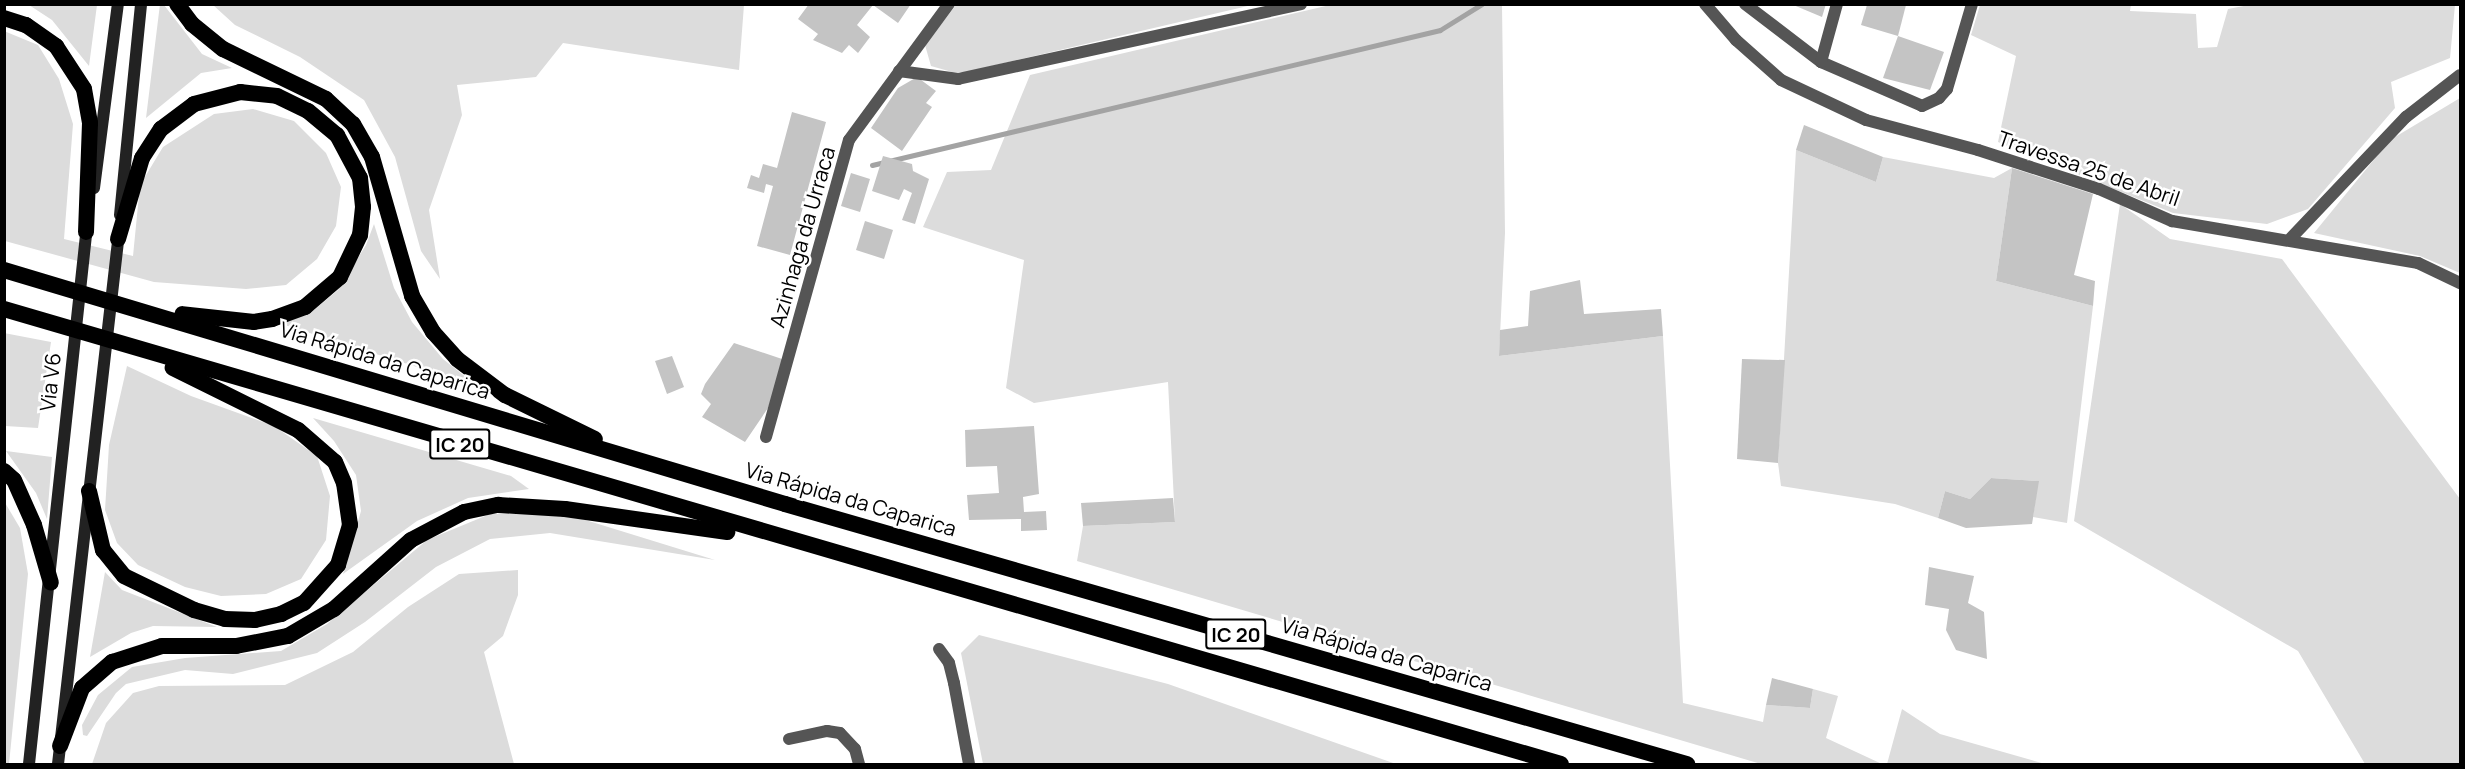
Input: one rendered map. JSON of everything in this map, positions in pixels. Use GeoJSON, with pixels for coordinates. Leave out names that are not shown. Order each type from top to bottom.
{"type":"FeatureCollection","features":[{"type":"Feature","properties":{"kind":"highway"},"geometry":{"type":"LineString","coordinates":[[177,4],[192,24],[223,49],[326,99],[353,124],[380,177],[398,256],[412,296],[433,332],[457,359],[505,394],[639,460]]}},
{"type":"Feature","properties":{"kind":"highway"},"geometry":{"type":"LineString","coordinates":[[4,18],[26,25],[56,46],[84,89],[90,123],[86,232]]}},
{"type":"Feature","properties":{"kind":"highway"},"geometry":{"type":"LineString","coordinates":[[118,239],[135,175],[151,142],[182,111],[224,94],[257,93],[291,101],[308,111],[337,135],[360,178],[362,222],[355,251],[340,277],[305,308],[254,322],[140,310]]}},
{"type":"Feature","properties":{"kind":"highway"},"geometry":{"type":"LineString","coordinates":[[4,262],[52,284]]}},
{"type":"Feature","properties":{"kind":"highway","name":"Via Rápida da Caparica"},"geometry":{"type":"LineString","coordinates":[[4,270],[639,460],[1687,765]]}},
{"type":"Feature","properties":{"kind":"highway","name":"IC 20"},"geometry":{"type":"LineString","coordinates":[[4,309],[785,540],[1561,765]]}},
{"type":"Feature","properties":{"kind":"highway"},"geometry":{"type":"LineString","coordinates":[[89,491],[103,550],[124,576],[194,610],[225,619],[255,620],[281,614],[304,603],[338,566],[346,546],[350,525],[345,483],[335,462],[319,446],[298,430],[134,349]]}},
{"type":"Feature","properties":{"kind":"highway"},"geometry":{"type":"LineString","coordinates":[[4,471],[14,480],[34,525],[51,583]]}},
{"type":"Feature","properties":{"kind":"highway"},"geometry":{"type":"LineString","coordinates":[[60,746],[82,688],[112,662],[162,646],[236,646],[288,636],[334,609],[411,540],[464,512],[498,505],[565,508],[785,540]]}},
{"type":"Feature","properties":{"kind":"main road","name":"Via V6"},"geometry":{"type":"LineString","coordinates":[[29,765],[51,583],[68,394],[86,232],[118,4]]}},
{"type":"Feature","properties":{"kind":"main road"},"geometry":{"type":"LineString","coordinates":[[58,765],[101,402],[118,239],[125,138],[141,4]]}},
{"type":"Feature","properties":{"kind":"street","name":"Azinhaga da Urraca"},"geometry":{"type":"LineString","coordinates":[[766,437],[849,140],[949,4]]}},
{"type":"Feature","properties":{"kind":"street"},"geometry":{"type":"LineString","coordinates":[[899,71],[958,79],[1301,4]]}},
{"type":"Feature","properties":{"kind":"street","name":"Travessa 25 de Abril"},"geometry":{"type":"LineString","coordinates":[[1705,4],[1736,40],[1781,80],[1866,120],[1978,150],[2099,189],[2172,220],[2291,238],[2418,263],[2460,283]]}},
{"type":"Feature","properties":{"kind":"street"},"geometry":{"type":"LineString","coordinates":[[1745,4],[1821,62],[1913,105],[1928,105],[1947,89],[1972,4]]}},
{"type":"Feature","properties":{"kind":"street"},"geometry":{"type":"LineString","coordinates":[[1821,62],[1837,4]]}},
{"type":"Feature","properties":{"kind":"street"},"geometry":{"type":"LineString","coordinates":[[2291,238],[2406,117],[2460,75]]}},
{"type":"Feature","properties":{"kind":"street"},"geometry":{"type":"LineString","coordinates":[[939,649],[949,663],[969,765]]}},
{"type":"Feature","properties":{"kind":"street"},"geometry":{"type":"LineString","coordinates":[[789,739],[827,731],[840,733],[855,749],[859,765]]}},
{"type":"Feature","properties":{"kind":"shaded area"},"geometry":{"type":"Polygon","coordinates":[[[160,4],[164,5],[202,54],[232,68],[201,73],[146,118],[160,4]]]}},
{"type":"Feature","properties":{"kind":"shaded area"},"geometry":{"type":"Polygon","coordinates":[[[2131,4],[2130,11],[2196,14],[2198,48],[2217,47],[2228,9],[2249,5],[2455,5],[2450,58],[2391,82],[2395,108],[2308,209],[2267,224],[2173,213],[1998,142],[2016,56],[1971,35],[1980,5],[2131,4]]]}},
{"type":"Feature","properties":{"kind":"shaded area"},"geometry":{"type":"Polygon","coordinates":[[[29,5],[97,5],[89,66],[52,20],[29,5]]]}},
{"type":"Feature","properties":{"kind":"shaded area"},"geometry":{"type":"Polygon","coordinates":[[[213,5],[744,5],[739,70],[563,43],[536,77],[457,85],[462,115],[429,210],[440,279],[421,251],[395,157],[364,100],[300,57],[235,25],[213,5]]]}},
{"type":"Feature","properties":{"kind":"shaded area"},"geometry":{"type":"Polygon","coordinates":[[[956,5],[1252,5],[966,72],[952,72],[931,66],[925,45],[956,5]]]}},
{"type":"Feature","properties":{"kind":"shaded area"},"geometry":{"type":"Polygon","coordinates":[[[1330,5],[1502,5],[1505,233],[1499,356],[1663,336],[1683,703],[1763,722],[1766,705],[1810,708],[1813,689],[1838,696],[1826,738],[1882,764],[1761,764],[1077,561],[1083,526],[1175,522],[1168,382],[1034,403],[1006,388],[1024,260],[923,227],[947,172],[991,170],[1030,75],[1330,5]]]}},
{"type":"Feature","properties":{"kind":"shaded area"},"geometry":{"type":"Polygon","coordinates":[[[4,31],[38,45],[59,79],[73,124],[64,239],[133,256],[140,185],[163,147],[214,114],[253,109],[294,121],[326,153],[341,187],[336,226],[317,259],[286,285],[246,289],[154,282],[5,241],[4,31]]]}},
{"type":"Feature","properties":{"kind":"shaded area"},"geometry":{"type":"Polygon","coordinates":[[[2460,98],[2460,273],[2420,256],[2314,233],[2390,140],[2460,98]]]}},
{"type":"Feature","properties":{"kind":"shaded area"},"geometry":{"type":"Polygon","coordinates":[[[1796,150],[1876,182],[1883,157],[1994,178],[2012,168],[1996,281],[2093,306],[2067,523],[2033,517],[2038,481],[1991,478],[1970,499],[1945,491],[1938,518],[1895,504],[1781,486],[1778,463],[1796,150]]]}},
{"type":"Feature","properties":{"kind":"shaded area"},"geometry":{"type":"Polygon","coordinates":[[[2120,204],[2170,239],[2282,259],[2460,499],[2460,764],[2365,764],[2298,651],[2074,521],[2120,204]]]}},
{"type":"Feature","properties":{"kind":"shaded area"},"geometry":{"type":"Polygon","coordinates":[[[374,224],[394,288],[412,322],[443,359],[477,386],[275,322],[314,310],[338,290],[366,245],[374,224]]]}},
{"type":"Feature","properties":{"kind":"shaded area"},"geometry":{"type":"Polygon","coordinates":[[[4,333],[51,342],[38,428],[5,426],[4,333]]]}},
{"type":"Feature","properties":{"kind":"shaded area"},"geometry":{"type":"Polygon","coordinates":[[[127,366],[191,396],[274,426],[317,456],[330,496],[326,540],[301,579],[266,594],[221,596],[185,587],[138,565],[117,543],[105,510],[109,445],[127,366]]]}},
{"type":"Feature","properties":{"kind":"shaded area"},"geometry":{"type":"Polygon","coordinates":[[[313,418],[511,476],[529,489],[468,498],[417,521],[343,574],[361,511],[356,475],[334,441],[313,418]]]}},
{"type":"Feature","properties":{"kind":"shaded area"},"geometry":{"type":"Polygon","coordinates":[[[6,451],[52,457],[47,519],[36,493],[6,451]]]}},
{"type":"Feature","properties":{"kind":"shaded area"},"geometry":{"type":"Polygon","coordinates":[[[4,501],[20,528],[28,574],[9,764],[4,764],[4,501]]]}},
{"type":"Feature","properties":{"kind":"shaded area"},"geometry":{"type":"Polygon","coordinates":[[[490,514],[566,514],[715,560],[550,533],[490,539],[436,567],[365,622],[317,653],[233,674],[185,670],[126,684],[116,693],[87,736],[83,735],[82,725],[98,695],[132,667],[185,658],[281,651],[327,624],[427,540],[490,514]]]}},
{"type":"Feature","properties":{"kind":"shaded area"},"geometry":{"type":"Polygon","coordinates":[[[518,570],[518,595],[503,636],[484,652],[514,764],[92,764],[106,723],[133,693],[159,686],[285,685],[353,652],[408,607],[459,574],[518,570]]]}},
{"type":"Feature","properties":{"kind":"shaded area"},"geometry":{"type":"Polygon","coordinates":[[[105,572],[122,590],[217,627],[153,626],[131,633],[90,657],[105,572]]]}},
{"type":"Feature","properties":{"kind":"shaded area"},"geometry":{"type":"Polygon","coordinates":[[[979,635],[1168,684],[1396,764],[983,764],[961,653],[979,635]]]}},
{"type":"Feature","properties":{"kind":"shaded area"},"geometry":{"type":"Polygon","coordinates":[[[1902,709],[1940,734],[2045,764],[1887,764],[1902,709]]]}},
{"type":"Feature","properties":{"kind":"building"},"geometry":{"type":"Polygon","coordinates":[[[809,4],[911,4],[898,23],[873,5],[857,25],[870,37],[858,53],[849,45],[842,53],[813,40],[818,34],[798,19],[809,4]]]}},
{"type":"Feature","properties":{"kind":"building"},"geometry":{"type":"Polygon","coordinates":[[[1791,4],[1826,4],[1822,17],[1791,4]]]}},
{"type":"Feature","properties":{"kind":"building"},"geometry":{"type":"Polygon","coordinates":[[[1867,5],[1906,5],[1898,36],[1861,25],[1867,5]]]}},
{"type":"Feature","properties":{"kind":"building"},"geometry":{"type":"Polygon","coordinates":[[[1898,36],[1944,52],[1930,90],[1883,78],[1898,36]]]}},
{"type":"Feature","properties":{"kind":"building"},"geometry":{"type":"Polygon","coordinates":[[[917,77],[936,91],[926,103],[932,107],[902,151],[871,128],[898,88],[917,77]]]}},
{"type":"Feature","properties":{"kind":"building"},"geometry":{"type":"Polygon","coordinates":[[[792,112],[826,122],[790,255],[757,246],[773,186],[766,184],[764,193],[747,188],[751,175],[759,178],[763,164],[777,168],[792,112]]]}},
{"type":"Feature","properties":{"kind":"building"},"geometry":{"type":"Polygon","coordinates":[[[1804,125],[1883,157],[1876,182],[1796,150],[1804,125]]]}},
{"type":"Feature","properties":{"kind":"building"},"geometry":{"type":"Polygon","coordinates":[[[883,156],[912,164],[913,171],[929,179],[915,224],[902,220],[912,193],[904,189],[899,200],[872,191],[883,156]]]}},
{"type":"Feature","properties":{"kind":"building"},"geometry":{"type":"Polygon","coordinates":[[[2012,168],[2093,194],[2074,275],[2095,281],[2093,306],[1996,281],[2012,168]]]}},
{"type":"Feature","properties":{"kind":"building"},"geometry":{"type":"Polygon","coordinates":[[[851,173],[870,179],[860,212],[841,206],[851,173]]]}},
{"type":"Feature","properties":{"kind":"building"},"geometry":{"type":"Polygon","coordinates":[[[865,221],[893,230],[884,259],[856,250],[865,221]]]}},
{"type":"Feature","properties":{"kind":"building"},"geometry":{"type":"Polygon","coordinates":[[[1580,280],[1584,314],[1661,309],[1663,336],[1499,356],[1500,330],[1528,326],[1530,291],[1580,280]]]}},
{"type":"Feature","properties":{"kind":"building"},"geometry":{"type":"Polygon","coordinates":[[[734,343],[785,360],[768,408],[745,442],[702,417],[711,404],[701,394],[705,384],[734,343]]]}},
{"type":"Feature","properties":{"kind":"building"},"geometry":{"type":"Polygon","coordinates":[[[672,356],[684,387],[667,394],[655,361],[672,356]]]}},
{"type":"Feature","properties":{"kind":"building"},"geometry":{"type":"Polygon","coordinates":[[[1742,359],[1785,360],[1778,463],[1737,459],[1742,359]]]}},
{"type":"Feature","properties":{"kind":"building"},"geometry":{"type":"Polygon","coordinates":[[[1034,426],[1039,494],[1023,497],[1024,512],[1046,511],[1047,530],[1021,531],[1021,519],[969,520],[967,495],[999,493],[997,466],[966,467],[965,430],[1034,426]]]}},
{"type":"Feature","properties":{"kind":"building"},"geometry":{"type":"Polygon","coordinates":[[[1991,478],[2039,481],[2032,524],[1966,528],[1938,518],[1945,491],[1970,499],[1991,478]]]}},
{"type":"Feature","properties":{"kind":"building"},"geometry":{"type":"Polygon","coordinates":[[[1173,498],[1175,522],[1083,526],[1081,503],[1173,498]]]}},
{"type":"Feature","properties":{"kind":"building"},"geometry":{"type":"Polygon","coordinates":[[[1929,567],[1974,576],[1968,603],[1984,612],[1987,659],[1956,650],[1946,630],[1949,609],[1925,605],[1929,567]]]}},
{"type":"Feature","properties":{"kind":"building"},"geometry":{"type":"Polygon","coordinates":[[[1772,678],[1813,689],[1810,708],[1766,705],[1772,678]]]}},
{"type":"Feature","properties":{"kind":"waterway"},"geometry":{"type":"LineString","coordinates":[[872,165],[1440,30],[1482,4]]}}]}
